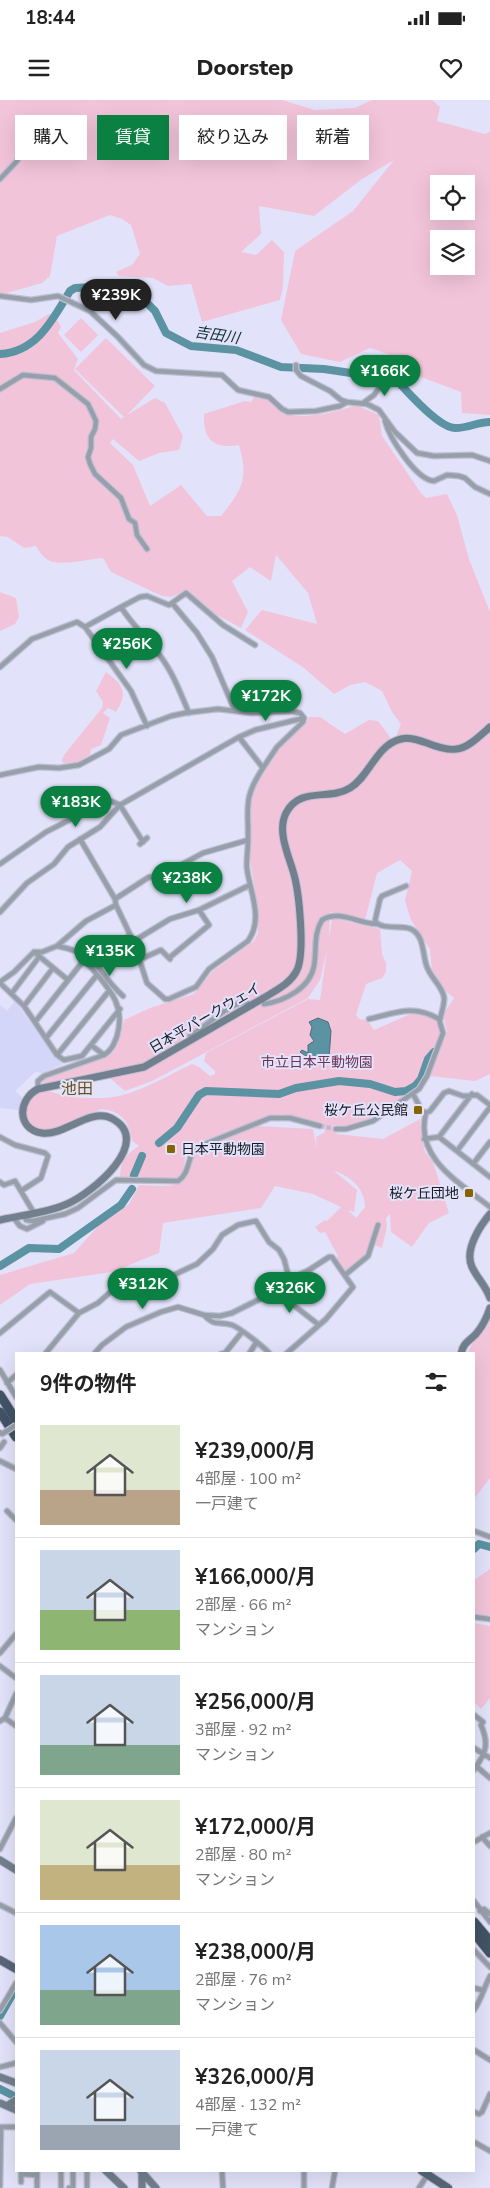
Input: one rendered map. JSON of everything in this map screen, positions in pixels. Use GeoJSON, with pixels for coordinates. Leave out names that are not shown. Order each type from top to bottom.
{"type":"FeatureCollection","features":[{"type":"Feature","properties":{"kind":"highway"},"geometry":{"type":"LineString","coordinates":[[0,1395],[15,1418]]}},
{"type":"Feature","properties":{"kind":"highway"},"geometry":{"type":"LineString","coordinates":[[0,1412],[15,1435]]}},
{"type":"Feature","properties":{"kind":"highway"},"geometry":{"type":"LineString","coordinates":[[478,1916],[490,1941]]}},
{"type":"Feature","properties":{"kind":"highway"},"geometry":{"type":"LineString","coordinates":[[475,1934],[490,1953]]}},
{"type":"Feature","properties":{"kind":"main road"},"geometry":{"type":"LineString","coordinates":[[0,1960],[15,1968]]}},
{"type":"Feature","properties":{"kind":"main road"},"geometry":{"type":"LineString","coordinates":[[426,2172],[448,2188]]}},
{"type":"Feature","properties":{"kind":"street"},"geometry":{"type":"LineString","coordinates":[[0,179],[17,160]]}},
{"type":"Feature","properties":{"kind":"street"},"geometry":{"type":"LineString","coordinates":[[0,296],[19,300],[31,300],[52,295],[62,298],[94,314],[144,365],[156,371],[222,376],[238,390],[269,397],[288,412],[316,411],[327,407],[335,408],[347,402]]}},
{"type":"Feature","properties":{"kind":"street"},"geometry":{"type":"LineString","coordinates":[[296,365],[296,370],[301,376],[330,390],[341,400],[363,403],[376,408],[395,432],[417,453],[434,456],[472,455],[490,461]]}},
{"type":"Feature","properties":{"kind":"street"},"geometry":{"type":"LineString","coordinates":[[363,403],[374,395],[389,374]]}},
{"type":"Feature","properties":{"kind":"street"},"geometry":{"type":"LineString","coordinates":[[0,389],[23,375],[55,378],[88,404],[96,421],[95,430],[91,436],[91,448],[88,457],[94,474],[120,498],[130,519],[135,523],[136,535],[147,549]]}},
{"type":"Feature","properties":{"kind":"street"},"geometry":{"type":"LineString","coordinates":[[384,417],[394,442],[421,476],[434,481],[448,475],[459,476],[490,494]]}},
{"type":"Feature","properties":{"kind":"street"},"geometry":{"type":"LineString","coordinates":[[85,627],[140,597],[147,596],[166,605],[186,593],[224,625],[255,644]]}},
{"type":"Feature","properties":{"kind":"street"},"geometry":{"type":"LineString","coordinates":[[172,603],[212,657],[235,710]]}},
{"type":"Feature","properties":{"kind":"street"},"geometry":{"type":"LineString","coordinates":[[121,607],[127,617],[143,632],[167,666],[189,713]]}},
{"type":"Feature","properties":{"kind":"street"},"geometry":{"type":"LineString","coordinates":[[0,668],[32,639],[77,622],[85,627],[131,691],[147,726]]}},
{"type":"Feature","properties":{"kind":"street"},"geometry":{"type":"LineString","coordinates":[[0,775],[40,767],[59,768],[79,765],[110,749],[122,735],[171,716],[218,709],[252,712],[291,711],[300,713],[304,718]]}},
{"type":"Feature","properties":{"kind":"street"},"geometry":{"type":"LineString","coordinates":[[0,912],[27,883],[49,869],[68,847],[100,827],[120,805],[239,737],[255,730],[304,718]]}},
{"type":"Feature","properties":{"kind":"street"},"geometry":{"type":"LineString","coordinates":[[80,839],[134,941],[148,983],[164,999],[196,987],[210,969],[248,941],[252,935],[255,917],[254,899],[247,867],[248,799],[277,747],[303,722],[304,718]]}},
{"type":"Feature","properties":{"kind":"street","name":"日本平パークウェイ"},"geometry":{"type":"LineString","coordinates":[[38,1089],[135,1071],[157,1061],[283,986],[296,974],[301,954],[298,899],[282,826],[286,814],[293,803],[308,795],[348,789],[364,775],[382,751],[398,740],[413,739],[448,750],[455,750],[471,744],[490,727]]}},
{"type":"Feature","properties":{"kind":"street"},"geometry":{"type":"LineString","coordinates":[[239,737],[264,768]]}},
{"type":"Feature","properties":{"kind":"street"},"geometry":{"type":"LineString","coordinates":[[0,864],[46,832],[76,818],[97,804],[111,801],[120,805],[143,841]]}},
{"type":"Feature","properties":{"kind":"street"},"geometry":{"type":"LineString","coordinates":[[120,1010],[82,1056],[64,1060],[57,1055],[24,1006],[0,982],[14,972],[34,952],[42,952],[57,946],[86,921],[148,877],[158,877],[203,853],[248,840]]}},
{"type":"Feature","properties":{"kind":"street"},"geometry":{"type":"LineString","coordinates":[[134,941],[170,919],[199,910],[250,885]]}},
{"type":"Feature","properties":{"kind":"street"},"geometry":{"type":"LineString","coordinates":[[377,924],[376,921],[382,896],[406,886]]}},
{"type":"Feature","properties":{"kind":"street"},"geometry":{"type":"LineString","coordinates":[[141,959],[161,950],[169,958],[209,925],[199,910]]}},
{"type":"Feature","properties":{"kind":"street"},"geometry":{"type":"LineString","coordinates":[[264,1004],[275,1002],[304,986],[314,968],[315,934],[322,920],[333,916],[340,916],[386,927],[405,927],[417,934],[421,940],[426,966],[443,993],[444,999],[440,1020],[444,1033],[427,1076],[419,1089],[373,1121],[355,1127],[336,1129]]}},
{"type":"Feature","properties":{"kind":"street"},"geometry":{"type":"LineString","coordinates":[[94,961],[130,935]]}},
{"type":"Feature","properties":{"kind":"street"},"geometry":{"type":"LineString","coordinates":[[57,946],[80,952],[94,961],[124,996]]}},
{"type":"Feature","properties":{"kind":"street"},"geometry":{"type":"LineString","coordinates":[[34,952],[68,980]]}},
{"type":"Feature","properties":{"kind":"street"},"geometry":{"type":"LineString","coordinates":[[12,994],[40,957]]}},
{"type":"Feature","properties":{"kind":"street"},"geometry":{"type":"LineString","coordinates":[[0,1220],[62,1206],[88,1192],[121,1158],[126,1142],[122,1127],[115,1121],[103,1116],[53,1132],[43,1133],[34,1130],[24,1120],[22,1107],[27,1097],[38,1089],[38,1081],[44,1076],[104,1055],[111,1050],[115,1041],[119,1028],[120,1010],[109,991],[84,960],[35,1022]]}},
{"type":"Feature","properties":{"kind":"street"},"geometry":{"type":"LineString","coordinates":[[24,1006],[53,968]]}},
{"type":"Feature","properties":{"kind":"street"},"geometry":{"type":"LineString","coordinates":[[46,1038],[96,975]]}},
{"type":"Feature","properties":{"kind":"street"},"geometry":{"type":"LineString","coordinates":[[57,1055],[109,991]]}},
{"type":"Feature","properties":{"kind":"street"},"geometry":{"type":"LineString","coordinates":[[157,1061],[172,1048],[208,1025],[230,1007],[238,1003],[247,1002]]}},
{"type":"Feature","properties":{"kind":"street"},"geometry":{"type":"LineString","coordinates":[[369,1019],[405,1010],[416,1010],[440,1020]]}},
{"type":"Feature","properties":{"kind":"street"},"geometry":{"type":"LineString","coordinates":[[91,1044],[104,1055]]}},
{"type":"Feature","properties":{"kind":"street"},"geometry":{"type":"LineString","coordinates":[[457,1151],[490,1106],[472,1094],[463,1096],[449,1091],[444,1093],[430,1111],[426,1113],[422,1125],[424,1139],[428,1150],[443,1170],[490,1207]]}},
{"type":"Feature","properties":{"kind":"street"},"geometry":{"type":"LineString","coordinates":[[413,1094],[422,1111],[426,1113]]}},
{"type":"Feature","properties":{"kind":"street"},"geometry":{"type":"LineString","coordinates":[[424,1139],[439,1137],[472,1094]]}},
{"type":"Feature","properties":{"kind":"street"},"geometry":{"type":"LineString","coordinates":[[24,1215],[26,1220],[33,1221],[78,1208],[116,1180],[178,1181],[187,1172],[190,1158],[195,1148],[261,1121],[282,1117],[320,1126]]}},
{"type":"Feature","properties":{"kind":"street"},"geometry":{"type":"LineString","coordinates":[[0,1137],[16,1145],[46,1153],[48,1156],[41,1178],[21,1192]]}},
{"type":"Feature","properties":{"kind":"street"},"geometry":{"type":"LineString","coordinates":[[439,1137],[490,1176]]}},
{"type":"Feature","properties":{"kind":"street"},"geometry":{"type":"LineString","coordinates":[[473,1164],[490,1142]]}},
{"type":"Feature","properties":{"kind":"street"},"geometry":{"type":"LineString","coordinates":[[0,1182],[4,1186],[15,1181],[34,1213]]}},
{"type":"Feature","properties":{"kind":"street"},"geometry":{"type":"LineString","coordinates":[[490,1214],[479,1228],[469,1258],[472,1267],[490,1298]]}},
{"type":"Feature","properties":{"kind":"street"},"geometry":{"type":"LineString","coordinates":[[13,1217],[20,1226],[27,1229],[54,1216]]}},
{"type":"Feature","properties":{"kind":"street"},"geometry":{"type":"LineString","coordinates":[[47,1352],[79,1313],[98,1303],[115,1288],[163,1280],[196,1264],[213,1249],[222,1234],[244,1223],[256,1221],[269,1242],[279,1250],[284,1258],[289,1278]]}},
{"type":"Feature","properties":{"kind":"street"},"geometry":{"type":"LineString","coordinates":[[345,1275],[368,1256],[378,1225]]}},
{"type":"Feature","properties":{"kind":"street"},"geometry":{"type":"LineString","coordinates":[[96,1352],[126,1327],[178,1307],[220,1316],[232,1313],[262,1298],[289,1278],[309,1270],[332,1257],[353,1287],[319,1325],[288,1352]]}},
{"type":"Feature","properties":{"kind":"street"},"geometry":{"type":"LineString","coordinates":[[276,1286],[287,1300],[319,1325]]}},
{"type":"Feature","properties":{"kind":"street"},"geometry":{"type":"LineString","coordinates":[[0,1333],[50,1292],[79,1313]]}},
{"type":"Feature","properties":{"kind":"street"},"geometry":{"type":"LineString","coordinates":[[461,1352],[463,1345],[476,1334],[488,1316],[490,1308]]}},
{"type":"Feature","properties":{"kind":"street"},"geometry":{"type":"LineString","coordinates":[[204,1314],[212,1322],[232,1325],[267,1352]]}},
{"type":"Feature","properties":{"kind":"street"},"geometry":{"type":"LineString","coordinates":[[226,1352],[242,1332]]}},
{"type":"Feature","properties":{"kind":"street"},"geometry":{"type":"LineString","coordinates":[[250,1352],[256,1343]]}},
{"type":"Feature","properties":{"kind":"street"},"geometry":{"type":"LineString","coordinates":[[0,1370],[15,1395]]}},
{"type":"Feature","properties":{"kind":"street"},"geometry":{"type":"LineString","coordinates":[[7,1383],[15,1376]]}},
{"type":"Feature","properties":{"kind":"street"},"geometry":{"type":"LineString","coordinates":[[0,1432],[2,1434],[15,1426]]}},
{"type":"Feature","properties":{"kind":"street"},"geometry":{"type":"LineString","coordinates":[[0,1448],[4,1442]]}},
{"type":"Feature","properties":{"kind":"street"},"geometry":{"type":"LineString","coordinates":[[0,1461],[15,1469]]}},
{"type":"Feature","properties":{"kind":"street"},"geometry":{"type":"LineString","coordinates":[[7,1511],[15,1519]]}},
{"type":"Feature","properties":{"kind":"street"},"geometry":{"type":"LineString","coordinates":[[475,1531],[490,1537]]}},
{"type":"Feature","properties":{"kind":"street"},"geometry":{"type":"LineString","coordinates":[[475,1616],[490,1619]]}},
{"type":"Feature","properties":{"kind":"street"},"geometry":{"type":"LineString","coordinates":[[0,1652],[15,1635]]}},
{"type":"Feature","properties":{"kind":"street"},"geometry":{"type":"LineString","coordinates":[[0,1666],[15,1677]]}},
{"type":"Feature","properties":{"kind":"street"},"geometry":{"type":"LineString","coordinates":[[0,1721],[5,1717],[15,1696]]}},
{"type":"Feature","properties":{"kind":"street"},"geometry":{"type":"LineString","coordinates":[[0,1712],[15,1725]]}},
{"type":"Feature","properties":{"kind":"street"},"geometry":{"type":"LineString","coordinates":[[475,1716],[483,1722],[481,1725],[488,1734],[486,1748],[475,1768],[490,1778]]}},
{"type":"Feature","properties":{"kind":"street"},"geometry":{"type":"LineString","coordinates":[[475,1748],[490,1758]]}},
{"type":"Feature","properties":{"kind":"street"},"geometry":{"type":"LineString","coordinates":[[0,1849],[15,1821]]}},
{"type":"Feature","properties":{"kind":"street"},"geometry":{"type":"LineString","coordinates":[[475,1841],[490,1833]]}},
{"type":"Feature","properties":{"kind":"street"},"geometry":{"type":"LineString","coordinates":[[482,1837],[490,1846]]}},
{"type":"Feature","properties":{"kind":"street"},"geometry":{"type":"LineString","coordinates":[[0,1860],[15,1869]]}},
{"type":"Feature","properties":{"kind":"street"},"geometry":{"type":"LineString","coordinates":[[0,1905],[15,1912]]}},
{"type":"Feature","properties":{"kind":"street"},"geometry":{"type":"LineString","coordinates":[[490,1914],[484,1909],[478,1916],[490,1922]]}},
{"type":"Feature","properties":{"kind":"street"},"geometry":{"type":"LineString","coordinates":[[475,1951],[490,1967]]}},
{"type":"Feature","properties":{"kind":"street"},"geometry":{"type":"LineString","coordinates":[[475,2008],[490,1976]]}},
{"type":"Feature","properties":{"kind":"street"},"geometry":{"type":"LineString","coordinates":[[0,2010],[15,1985]]}},
{"type":"Feature","properties":{"kind":"street"},"geometry":{"type":"LineString","coordinates":[[0,2023],[15,2041]]}},
{"type":"Feature","properties":{"kind":"street"},"geometry":{"type":"LineString","coordinates":[[475,2051],[490,2060]]}},
{"type":"Feature","properties":{"kind":"street"},"geometry":{"type":"LineString","coordinates":[[0,2067],[15,2063]]}},
{"type":"Feature","properties":{"kind":"street"},"geometry":{"type":"LineString","coordinates":[[0,2077],[15,2083]]}},
{"type":"Feature","properties":{"kind":"street"},"geometry":{"type":"LineString","coordinates":[[475,2112],[480,2114],[482,2112],[490,2094]]}},
{"type":"Feature","properties":{"kind":"street"},"geometry":{"type":"LineString","coordinates":[[3,2104],[15,2100]]}},
{"type":"Feature","properties":{"kind":"street"},"geometry":{"type":"LineString","coordinates":[[3,2104],[15,2110]]}},
{"type":"Feature","properties":{"kind":"street"},"geometry":{"type":"LineString","coordinates":[[0,2186],[0,2127],[15,2127]]}},
{"type":"Feature","properties":{"kind":"street"},"geometry":{"type":"LineString","coordinates":[[475,2143],[490,2151]]}},
{"type":"Feature","properties":{"kind":"street"},"geometry":{"type":"LineString","coordinates":[[61,2172],[61,2188]]}},
{"type":"Feature","properties":{"kind":"street"},"geometry":{"type":"LineString","coordinates":[[69,2188],[73,2188],[73,2172]]}},
{"type":"Feature","properties":{"kind":"street"},"geometry":{"type":"LineString","coordinates":[[87,2172],[87,2188]]}},
{"type":"Feature","properties":{"kind":"street"},"geometry":{"type":"LineString","coordinates":[[107,2172],[124,2188]]}},
{"type":"Feature","properties":{"kind":"street"},"geometry":{"type":"LineString","coordinates":[[142,2172],[142,2188]]}},
{"type":"Feature","properties":{"kind":"street"},"geometry":{"type":"LineString","coordinates":[[142,2172],[156,2188]]}},
{"type":"Feature","properties":{"kind":"street"},"geometry":{"type":"LineString","coordinates":[[222,2172],[223,2188]]}},
{"type":"Feature","properties":{"kind":"street"},"geometry":{"type":"LineString","coordinates":[[304,2172],[304,2188]]}},
{"type":"Feature","properties":{"kind":"street"},"geometry":{"type":"LineString","coordinates":[[332,2188],[335,2172]]}},
{"type":"Feature","properties":{"kind":"street"},"geometry":{"type":"LineString","coordinates":[[419,2188],[426,2172]]}},
{"type":"Feature","properties":{"kind":"street"},"geometry":{"type":"LineString","coordinates":[[20,2182],[20,2173],[37,2173],[37,2188]]}},
{"type":"Feature","properties":{"kind":"shaded area"},"geometry":{"type":"Polygon","coordinates":[[[15,1001],[53,1054],[63,1064],[43,1073],[35,1072],[15,1091],[23,1098],[19,1110],[0,1108],[0,1005],[7,1011],[15,1001]]]}},
{"type":"Feature","properties":{"kind":"shaded area"},"geometry":{"type":"Polygon","coordinates":[[[318,1018],[328,1022],[331,1031],[329,1058],[325,1061],[312,1060],[300,1052],[302,1050],[308,1053],[308,1045],[314,1041],[310,1035],[312,1027],[309,1022],[318,1018]]]}},
{"type":"Feature","properties":{"kind":"green space"},"geometry":{"type":"Polygon","coordinates":[[[0,100],[282,100],[315,110],[355,108],[372,100],[432,100],[440,107],[437,121],[485,134],[490,132],[490,415],[462,413],[461,392],[413,374],[396,357],[370,348],[340,362],[301,354],[281,320],[295,251],[353,211],[394,160],[362,179],[314,216],[259,206],[261,234],[241,252],[256,255],[272,240],[284,252],[283,287],[280,300],[202,322],[191,284],[168,286],[153,278],[119,276],[116,272],[132,265],[140,254],[131,225],[122,219],[110,215],[57,236],[50,276],[42,283],[0,295],[0,100]]]}},
{"type":"Feature","properties":{"kind":"green space","name":"市立日本平動物園"},"geometry":{"type":"Polygon","coordinates":[[[49,314],[56,318],[61,327],[58,333],[78,359],[74,370],[121,419],[124,417],[75,369],[106,338],[155,386],[127,415],[155,398],[165,403],[183,436],[179,450],[159,453],[139,461],[113,439],[110,443],[133,465],[150,506],[181,485],[207,516],[221,516],[234,499],[242,483],[242,457],[239,445],[223,446],[212,441],[206,430],[204,414],[245,401],[251,402],[255,396],[262,396],[280,411],[297,416],[318,415],[356,405],[379,415],[382,436],[421,493],[426,498],[447,494],[457,515],[469,559],[490,612],[490,1074],[475,1081],[430,1076],[447,1032],[443,1015],[454,998],[433,981],[430,949],[411,920],[405,901],[412,871],[400,860],[377,873],[365,920],[330,912],[329,939],[332,918],[380,929],[386,972],[382,978],[366,984],[356,1015],[359,1019],[367,1020],[374,1030],[415,1012],[437,1019],[441,1034],[419,1085],[384,1111],[369,1119],[347,1126],[332,1125],[337,1134],[383,1139],[420,1119],[425,1152],[433,1162],[449,1213],[429,1223],[412,1247],[391,1232],[390,1214],[386,1218],[387,1227],[382,1248],[370,1243],[363,1258],[348,1270],[343,1269],[335,1259],[338,1256],[325,1232],[320,1233],[315,1227],[325,1220],[327,1221],[341,1207],[313,1194],[275,1186],[261,1208],[163,1223],[159,1253],[112,1272],[30,1284],[0,1305],[0,1275],[74,1253],[99,1225],[129,1204],[139,1185],[170,1186],[182,1181],[194,1153],[257,1126],[313,1129],[317,1150],[316,1137],[325,1132],[323,1123],[281,1114],[272,1115],[197,1143],[186,1154],[183,1171],[175,1180],[120,1177],[121,1167],[125,1159],[139,1146],[132,1141],[129,1128],[119,1115],[101,1109],[69,1124],[44,1130],[34,1128],[28,1122],[26,1107],[33,1096],[45,1091],[85,1098],[123,1095],[147,1086],[192,1064],[210,1076],[215,1074],[215,1071],[204,1061],[206,1053],[308,999],[320,1000],[327,950],[320,980],[308,998],[152,1081],[125,1091],[104,1073],[42,1084],[46,1077],[91,1063],[112,1053],[118,1042],[124,1020],[150,1008],[194,994],[213,971],[254,941],[258,933],[258,909],[249,854],[251,833],[250,810],[253,790],[288,736],[306,723],[309,717],[320,717],[345,734],[369,720],[378,721],[390,737],[387,745],[376,756],[391,749],[401,724],[392,712],[382,691],[365,682],[350,685],[334,694],[304,668],[245,630],[262,610],[317,624],[308,593],[276,555],[271,581],[250,567],[232,581],[248,612],[241,628],[217,615],[188,590],[171,597],[162,596],[111,572],[103,558],[68,563],[50,561],[41,554],[36,546],[24,548],[8,537],[0,536],[0,333],[35,322],[49,314]],[[334,1171],[357,1190],[354,1212],[348,1210],[356,1218],[365,1207],[363,1194],[356,1184],[334,1171]]]}},
{"type":"Feature","properties":{"kind":"green space"},"geometry":{"type":"Polygon","coordinates":[[[81,318],[98,335],[81,352],[64,335],[81,318]]]}},
{"type":"Feature","properties":{"kind":"green space"},"geometry":{"type":"Polygon","coordinates":[[[0,592],[16,598],[19,617],[15,624],[0,631],[0,592]]]}},
{"type":"Feature","properties":{"kind":"green space"},"geometry":{"type":"Polygon","coordinates":[[[106,672],[120,685],[123,694],[120,705],[116,712],[108,708],[103,713],[110,718],[101,745],[91,749],[90,755],[76,763],[63,763],[64,755],[102,708],[103,702],[96,691],[106,672]]]}},
{"type":"Feature","properties":{"kind":"green space"},"geometry":{"type":"Polygon","coordinates":[[[490,1319],[490,1478],[475,1498],[475,1352],[469,1352],[473,1341],[490,1319]]]}},
{"type":"Feature","properties":{"kind":"green space"},"geometry":{"type":"Polygon","coordinates":[[[490,1569],[490,1615],[475,1614],[475,1579],[490,1569]]]}},
{"type":"Feature","properties":{"kind":"green space"},"geometry":{"type":"Polygon","coordinates":[[[475,1623],[490,1626],[490,1698],[481,1709],[475,1703],[475,1623]]]}},
{"type":"Feature","properties":{"kind":"waterway","name":"吉田川"},"geometry":{"type":"LineString","coordinates":[[0,354],[13,352],[34,341],[50,323],[70,291],[75,288],[93,287],[144,300],[155,311],[166,333],[191,346],[236,350],[281,367],[324,369],[391,379],[399,383],[434,417],[449,427],[460,428],[490,422]]}},
{"type":"Feature","properties":{"kind":"waterway"},"geometry":{"type":"LineString","coordinates":[[159,1143],[177,1128],[199,1095],[206,1091],[279,1094],[296,1088],[339,1081],[370,1084],[395,1092],[406,1091],[415,1086],[421,1079],[428,1059],[434,1052]]}},
{"type":"Feature","properties":{"kind":"waterway"},"geometry":{"type":"LineString","coordinates":[[134,1175],[142,1156]]}},
{"type":"Feature","properties":{"kind":"waterway"},"geometry":{"type":"LineString","coordinates":[[0,1266],[29,1248],[59,1249],[121,1205],[132,1189]]}},
{"type":"Feature","properties":{"kind":"waterway"},"geometry":{"type":"LineString","coordinates":[[475,1548],[479,1544],[490,1547]]}},
{"type":"Feature","properties":{"kind":"waterway"},"geometry":{"type":"LineString","coordinates":[[0,2016],[15,1990]]}},
{"type":"Feature","properties":{"kind":"waterway"},"geometry":{"type":"LineString","coordinates":[[0,2089],[15,2096]]}},
{"type":"Feature","properties":{"kind":"tunnel"},"geometry":{"type":"LineString","coordinates":[[320,1126],[336,1129]]}},
{"type":"Feature","properties":{"kind":"place","name":"桜ケ丘公民館"},"geometry":{"type":"Point","coordinates":[418,1110]}},
{"type":"Feature","properties":{"kind":"place","name":"日本平動物園"},"geometry":{"type":"Point","coordinates":[171,1149]}},
{"type":"Feature","properties":{"kind":"place","name":"桜ケ丘団地"},"geometry":{"type":"Point","coordinates":[469,1193]}},
{"type":"Feature","properties":{"kind":"district","name":"池田"},"geometry":{"type":"Point","coordinates":[77,1089]}}]}
